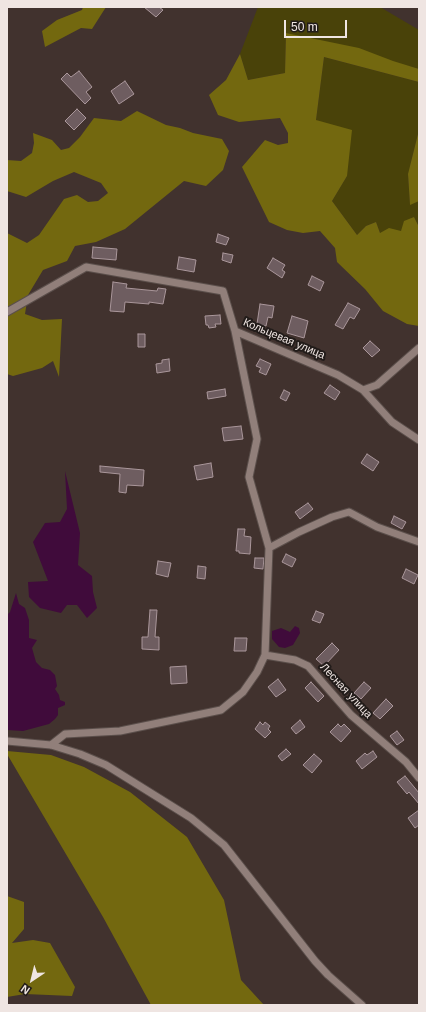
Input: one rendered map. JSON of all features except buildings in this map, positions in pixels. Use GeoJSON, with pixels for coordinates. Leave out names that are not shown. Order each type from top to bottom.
{"type":"FeatureCollection","features":[{"type":"Feature","properties":{"kind":"street","name":"Кольцевая улица"},"geometry":{"type":"LineString","coordinates":[[7,312],[86,267],[223,291],[235,331],[338,375],[362,390],[392,422],[419,440]]}},
{"type":"Feature","properties":{"kind":"street"},"geometry":{"type":"LineString","coordinates":[[51,745],[65,734],[120,731],[221,710],[243,692],[257,672],[265,655],[269,548],[249,477],[257,439],[235,331]]}},
{"type":"Feature","properties":{"kind":"street"},"geometry":{"type":"LineString","coordinates":[[362,390],[376,385],[419,348]]}},
{"type":"Feature","properties":{"kind":"street"},"geometry":{"type":"LineString","coordinates":[[269,548],[332,517],[349,512],[377,527],[419,542]]}},
{"type":"Feature","properties":{"kind":"street","name":"Лесная улица"},"geometry":{"type":"LineString","coordinates":[[265,655],[295,660],[308,666],[351,715],[406,762],[419,778]]}},
{"type":"Feature","properties":{"kind":"street"},"geometry":{"type":"LineString","coordinates":[[7,741],[51,745],[80,754],[106,765],[192,818],[224,845],[320,966],[362,1005]]}},
{"type":"Feature","properties":{"kind":"shaded area"},"geometry":{"type":"Polygon","coordinates":[[[83,7],[106,7],[92,29],[81,28],[45,47],[42,31],[57,20],[82,10],[83,7]]]}},
{"type":"Feature","properties":{"kind":"shaded area"},"geometry":{"type":"Polygon","coordinates":[[[258,7],[380,7],[419,30],[419,69],[286,33],[285,73],[248,80],[240,54],[258,7]]]}},
{"type":"Feature","properties":{"kind":"shaded area"},"geometry":{"type":"Polygon","coordinates":[[[286,33],[359,48],[419,69],[419,82],[324,57],[316,120],[352,130],[347,176],[332,201],[357,235],[366,226],[376,222],[380,233],[389,228],[401,231],[404,221],[414,217],[419,227],[419,326],[407,324],[383,311],[365,289],[337,262],[335,248],[320,231],[303,233],[287,230],[269,222],[242,167],[265,140],[278,145],[288,143],[288,133],[280,118],[239,122],[218,115],[209,95],[226,80],[240,54],[248,80],[285,73],[286,33]]]}},
{"type":"Feature","properties":{"kind":"shaded area"},"geometry":{"type":"Polygon","coordinates":[[[324,57],[419,82],[419,130],[408,175],[410,204],[419,201],[419,227],[414,217],[401,231],[380,233],[376,222],[366,226],[357,235],[332,201],[347,176],[316,120],[324,57]]]}},
{"type":"Feature","properties":{"kind":"shaded area"},"geometry":{"type":"Polygon","coordinates":[[[137,111],[166,125],[193,133],[222,139],[229,151],[223,170],[206,186],[184,181],[125,229],[96,242],[75,246],[67,261],[43,270],[28,295],[25,314],[42,320],[62,319],[59,377],[53,361],[42,368],[13,376],[7,374],[7,233],[27,243],[39,235],[64,199],[77,195],[88,202],[98,201],[108,193],[101,183],[74,172],[53,181],[26,197],[7,191],[7,160],[21,161],[32,153],[34,143],[33,133],[52,140],[61,150],[69,148],[80,137],[94,118],[121,121],[137,111]]]}},
{"type":"Feature","properties":{"kind":"shaded area"},"geometry":{"type":"Polygon","coordinates":[[[419,130],[419,201],[410,205],[408,174],[419,130]]]}},
{"type":"Feature","properties":{"kind":"shaded area"},"geometry":{"type":"Polygon","coordinates":[[[65,471],[80,533],[78,565],[92,576],[93,592],[97,608],[87,618],[77,605],[67,605],[61,613],[40,608],[29,597],[28,582],[48,581],[33,542],[45,523],[60,522],[67,509],[65,471]]]}},
{"type":"Feature","properties":{"kind":"shaded area"},"geometry":{"type":"Polygon","coordinates":[[[16,593],[19,604],[25,608],[29,620],[29,638],[37,640],[32,648],[36,662],[42,668],[50,670],[55,675],[57,686],[55,689],[60,700],[65,702],[65,705],[58,708],[58,715],[49,724],[23,731],[7,730],[7,615],[10,612],[16,593]]]}},
{"type":"Feature","properties":{"kind":"shaded area"},"geometry":{"type":"Polygon","coordinates":[[[295,626],[299,628],[300,633],[293,645],[285,648],[279,647],[272,639],[272,631],[281,628],[290,632],[295,626]]]}},
{"type":"Feature","properties":{"kind":"shaded area"},"geometry":{"type":"Polygon","coordinates":[[[7,751],[51,755],[84,767],[130,792],[187,837],[224,900],[241,980],[264,1005],[151,1005],[103,917],[7,754],[7,751]]]}},
{"type":"Feature","properties":{"kind":"shaded area"},"geometry":{"type":"Polygon","coordinates":[[[7,896],[24,902],[24,929],[12,943],[33,940],[50,943],[75,987],[72,996],[25,994],[7,997],[7,896]]]}}]}
